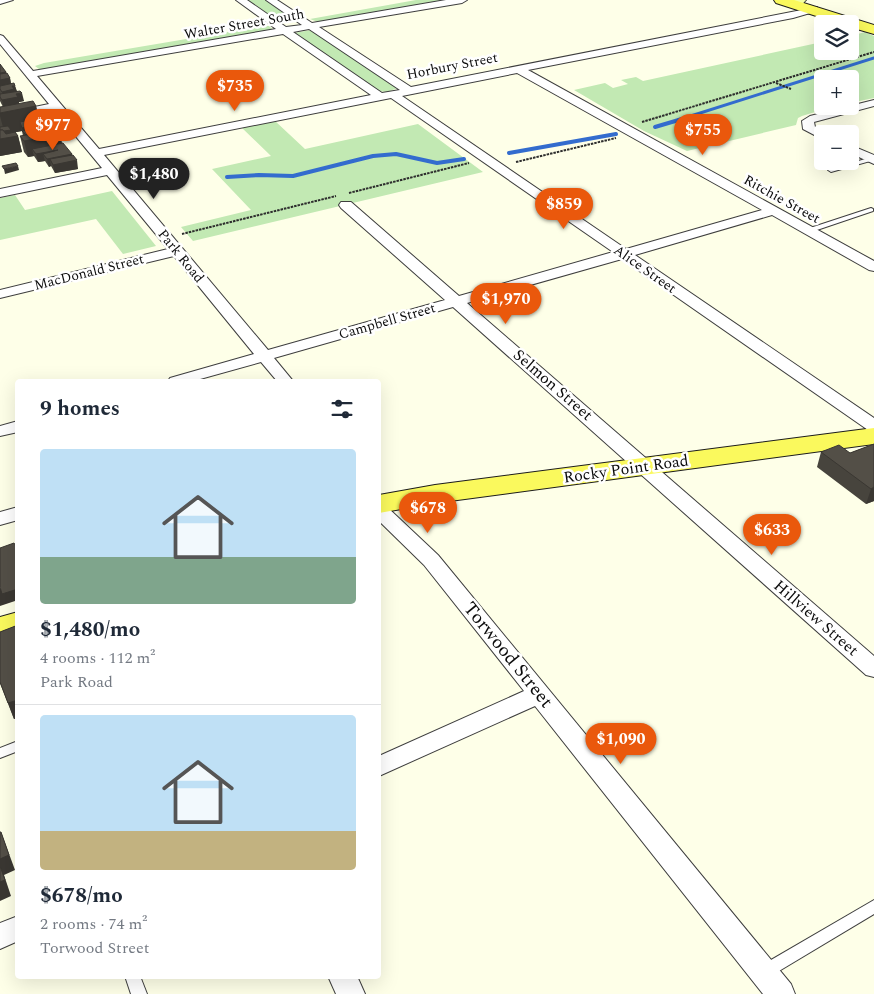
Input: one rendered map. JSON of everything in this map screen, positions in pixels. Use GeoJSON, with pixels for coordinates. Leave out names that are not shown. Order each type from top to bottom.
{"type":"FeatureCollection","features":[{"type":"Feature","properties":{"kind":"main road"},"geometry":{"type":"LineString","coordinates":[[793,1],[830,15]]}},
{"type":"Feature","properties":{"kind":"main road"},"geometry":{"type":"LineString","coordinates":[[793,1],[832,11],[840,15]]}},
{"type":"Feature","properties":{"kind":"main road"},"geometry":{"type":"LineString","coordinates":[[859,24],[874,30]]}},
{"type":"Feature","properties":{"kind":"main road","name":"Rocky Point Road"},"geometry":{"type":"LineString","coordinates":[[381,502],[874,436]]}},
{"type":"Feature","properties":{"kind":"main road"},"geometry":{"type":"LineString","coordinates":[[0,629],[15,624]]}},
{"type":"Feature","properties":{"kind":"street"},"geometry":{"type":"LineString","coordinates":[[0,1],[8,0]]}},
{"type":"Feature","properties":{"kind":"street","name":"Alice Street"},"geometry":{"type":"LineString","coordinates":[[241,0],[284,31],[386,95],[624,254],[874,426]]}},
{"type":"Feature","properties":{"kind":"street"},"geometry":{"type":"LineString","coordinates":[[272,0],[408,90]]}},
{"type":"Feature","properties":{"kind":"street","name":"Walter Street South"},"geometry":{"type":"LineString","coordinates":[[244,27],[404,0]]}},
{"type":"Feature","properties":{"kind":"street","name":"Walter Street South"},"geometry":{"type":"LineString","coordinates":[[28,67],[284,31],[462,0]]}},
{"type":"Feature","properties":{"kind":"street","name":"Horbury Street"},"geometry":{"type":"LineString","coordinates":[[96,153],[814,10]]}},
{"type":"Feature","properties":{"kind":"street","name":"Park Road"},"geometry":{"type":"LineString","coordinates":[[1,39],[28,67],[56,106],[283,379]]}},
{"type":"Feature","properties":{"kind":"street","name":"Ritchie Street"},"geometry":{"type":"LineString","coordinates":[[518,69],[874,267]]}},
{"type":"Feature","properties":{"kind":"street"},"geometry":{"type":"LineString","coordinates":[[814,132],[809,129],[808,121],[814,118],[874,103]]}},
{"type":"Feature","properties":{"kind":"street"},"geometry":{"type":"LineString","coordinates":[[0,116],[56,106]]}},
{"type":"Feature","properties":{"kind":"street"},"geometry":{"type":"LineString","coordinates":[[859,153],[873,160]]}},
{"type":"Feature","properties":{"kind":"street"},"geometry":{"type":"LineString","coordinates":[[0,193],[111,170]]}},
{"type":"Feature","properties":{"kind":"street","name":"Selmon Street"},"geometry":{"type":"LineString","coordinates":[[346,205],[646,466]]}},
{"type":"Feature","properties":{"kind":"street","name":"Campbell Street"},"geometry":{"type":"LineString","coordinates":[[183,379],[772,211]]}},
{"type":"Feature","properties":{"kind":"street","name":"MacDonald Street"},"geometry":{"type":"LineString","coordinates":[[0,294],[177,251]]}},
{"type":"Feature","properties":{"kind":"street"},"geometry":{"type":"LineString","coordinates":[[0,431],[15,427]]}},
{"type":"Feature","properties":{"kind":"street","name":"Hillview Street"},"geometry":{"type":"LineString","coordinates":[[646,466],[658,480],[874,669]]}},
{"type":"Feature","properties":{"kind":"street","name":"Torwood Street"},"geometry":{"type":"LineString","coordinates":[[381,502],[431,560],[540,694],[781,994]]}},
{"type":"Feature","properties":{"kind":"street"},"geometry":{"type":"LineString","coordinates":[[0,519],[15,514]]}},
{"type":"Feature","properties":{"kind":"street"},"geometry":{"type":"LineString","coordinates":[[381,765],[540,694]]}},
{"type":"Feature","properties":{"kind":"street"},"geometry":{"type":"LineString","coordinates":[[0,936],[15,929]]}},
{"type":"Feature","properties":{"kind":"street"},"geometry":{"type":"LineString","coordinates":[[344,979],[351,994]]}},
{"type":"Feature","properties":{"kind":"lane"},"geometry":{"type":"LineString","coordinates":[[859,163],[873,160]]}},
{"type":"Feature","properties":{"kind":"lane"},"geometry":{"type":"LineString","coordinates":[[808,230],[871,210]]}},
{"type":"Feature","properties":{"kind":"lane"},"geometry":{"type":"LineString","coordinates":[[0,753],[15,747]]}},
{"type":"Feature","properties":{"kind":"lane"},"geometry":{"type":"LineString","coordinates":[[763,973],[874,906]]}},
{"type":"Feature","properties":{"kind":"lane"},"geometry":{"type":"LineString","coordinates":[[133,979],[139,994]]}},
{"type":"Feature","properties":{"kind":"path"},"geometry":{"type":"LineString","coordinates":[[510,164],[625,136],[627,127],[874,52]]}},
{"type":"Feature","properties":{"kind":"path"},"geometry":{"type":"LineString","coordinates":[[776,83],[791,89]]}},
{"type":"Feature","properties":{"kind":"green space"},"geometry":{"type":"Polygon","coordinates":[[[245,0],[268,0],[291,16],[274,19],[245,0]]]}},
{"type":"Feature","properties":{"kind":"green space"},"geometry":{"type":"Polygon","coordinates":[[[416,0],[450,0],[318,22],[310,19],[416,0]]]}},
{"type":"Feature","properties":{"kind":"green space"},"geometry":{"type":"Polygon","coordinates":[[[269,26],[273,30],[44,70],[35,66],[44,63],[269,26]]]}},
{"type":"Feature","properties":{"kind":"green space"},"geometry":{"type":"Polygon","coordinates":[[[311,30],[398,88],[387,92],[378,91],[294,33],[311,30]]]}},
{"type":"Feature","properties":{"kind":"green space"},"geometry":{"type":"Polygon","coordinates":[[[865,32],[874,36],[874,98],[859,101],[859,70],[814,70],[814,112],[798,118],[796,125],[687,151],[644,131],[574,90],[605,83],[613,88],[628,84],[621,80],[636,77],[643,81],[814,44],[814,60],[859,60],[859,34],[865,32]]]}},
{"type":"Feature","properties":{"kind":"green space"},"geometry":{"type":"Polygon","coordinates":[[[274,120],[305,149],[418,124],[483,172],[193,241],[181,227],[251,210],[212,169],[271,156],[241,127],[274,120]]]}},
{"type":"Feature","properties":{"kind":"green space"},"geometry":{"type":"Polygon","coordinates":[[[112,191],[156,246],[123,254],[96,219],[0,240],[0,198],[15,195],[25,210],[112,191]]]}},
{"type":"Feature","properties":{"kind":"building"},"geometry":{"type":"Polygon","coordinates":[[[0,64],[6,72],[0,73],[0,64]]]}},
{"type":"Feature","properties":{"kind":"building"},"geometry":{"type":"Polygon","coordinates":[[[7,73],[10,78],[0,80],[0,74],[7,73]]]}},
{"type":"Feature","properties":{"kind":"building"},"geometry":{"type":"Polygon","coordinates":[[[14,83],[15,86],[12,86],[14,89],[2,92],[0,89],[0,86],[14,83]]]}},
{"type":"Feature","properties":{"kind":"building"},"geometry":{"type":"Polygon","coordinates":[[[20,91],[22,93],[16,94],[18,97],[2,100],[0,97],[0,94],[20,91]]]}},
{"type":"Feature","properties":{"kind":"building"},"geometry":{"type":"Polygon","coordinates":[[[33,101],[36,106],[0,113],[0,107],[33,101]]]}},
{"type":"Feature","properties":{"kind":"building"},"geometry":{"type":"Polygon","coordinates":[[[40,118],[44,123],[22,128],[20,122],[40,118]]]}},
{"type":"Feature","properties":{"kind":"building"},"geometry":{"type":"Polygon","coordinates":[[[8,126],[11,130],[0,130],[0,127],[8,126]]]}},
{"type":"Feature","properties":{"kind":"building"},"geometry":{"type":"Polygon","coordinates":[[[49,126],[53,130],[26,135],[22,131],[49,126]]]}},
{"type":"Feature","properties":{"kind":"building"},"geometry":{"type":"Polygon","coordinates":[[[0,130],[3,130],[6,134],[15,132],[18,136],[0,139],[0,130]]]}},
{"type":"Feature","properties":{"kind":"building"},"geometry":{"type":"Polygon","coordinates":[[[56,130],[60,135],[24,141],[20,136],[56,130]]]}},
{"type":"Feature","properties":{"kind":"building"},"geometry":{"type":"Polygon","coordinates":[[[63,143],[72,154],[47,159],[43,154],[58,150],[36,154],[32,149],[63,143]]]}},
{"type":"Feature","properties":{"kind":"building"},"geometry":{"type":"Polygon","coordinates":[[[73,155],[77,160],[53,165],[50,159],[73,155]]]}},
{"type":"Feature","properties":{"kind":"building"},"geometry":{"type":"Polygon","coordinates":[[[16,163],[18,166],[4,169],[2,166],[16,163]]]}},
{"type":"Feature","properties":{"kind":"building"},"geometry":{"type":"Polygon","coordinates":[[[874,444],[874,487],[871,489],[821,452],[839,445],[850,453],[874,444]]]}},
{"type":"Feature","properties":{"kind":"building"},"geometry":{"type":"Polygon","coordinates":[[[14,543],[15,545],[15,590],[2,594],[0,587],[0,548],[14,543]]]}},
{"type":"Feature","properties":{"kind":"building"},"geometry":{"type":"Polygon","coordinates":[[[15,626],[15,701],[8,703],[0,682],[0,632],[15,626]]]}},
{"type":"Feature","properties":{"kind":"building"},"geometry":{"type":"Polygon","coordinates":[[[0,832],[9,855],[0,859],[0,832]]]}},
{"type":"Feature","properties":{"kind":"building"},"geometry":{"type":"Polygon","coordinates":[[[0,866],[5,880],[0,882],[0,866]]]}},
{"type":"Feature","properties":{"kind":"waterway"},"geometry":{"type":"LineString","coordinates":[[678,120],[874,58]]}},
{"type":"Feature","properties":{"kind":"waterway"},"geometry":{"type":"LineString","coordinates":[[655,127],[682,119]]}},
{"type":"Feature","properties":{"kind":"waterway"},"geometry":{"type":"LineString","coordinates":[[509,153],[616,134]]}},
{"type":"Feature","properties":{"kind":"waterway"},"geometry":{"type":"LineString","coordinates":[[227,177],[259,175],[293,176],[373,156],[396,154],[437,163],[464,159]]}}]}
